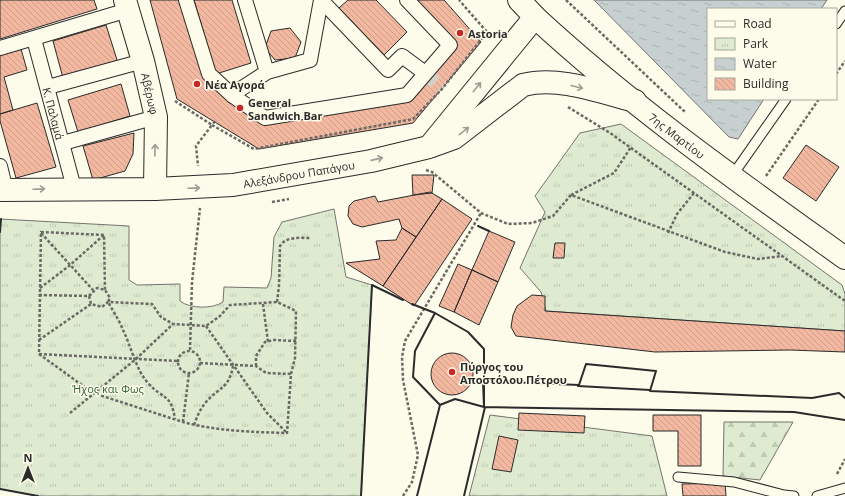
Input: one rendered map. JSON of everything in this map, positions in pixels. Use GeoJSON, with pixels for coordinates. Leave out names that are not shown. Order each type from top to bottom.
{"type":"FeatureCollection","features":[{"type":"Feature","properties":{"kind":"main road","name":"7ης Μαρτίου"},"geometry":{"type":"LineString","coordinates":[[519,0],[557,38],[635,101],[732,176],[845,258]]}},
{"type":"Feature","properties":{"kind":"main road","name":"Αβέρωφ"},"geometry":{"type":"LineString","coordinates":[[126,5],[143,61],[156,117],[155,189]]}},
{"type":"Feature","properties":{"kind":"main road"},"geometry":{"type":"LineString","coordinates":[[429,147],[535,17]]}},
{"type":"Feature","properties":{"kind":"main road","name":"Αλεξάνδρου Παπάγου"},"geometry":{"type":"LineString","coordinates":[[3,190],[74,188],[155,189],[233,185],[371,160],[429,147],[454,138],[523,85],[536,82],[560,83],[635,101]]}},
{"type":"Feature","properties":{"kind":"street"},"geometry":{"type":"LineString","coordinates":[[186,0],[209,74],[265,118],[406,95],[440,44],[398,0]]}},
{"type":"Feature","properties":{"kind":"street"},"geometry":{"type":"LineString","coordinates":[[191,0],[212,74],[235,94]]}},
{"type":"Feature","properties":{"kind":"street"},"geometry":{"type":"LineString","coordinates":[[245,0],[267,72]]}},
{"type":"Feature","properties":{"kind":"street"},"geometry":{"type":"LineString","coordinates":[[235,94],[267,72],[310,60],[320,0]]}},
{"type":"Feature","properties":{"kind":"street"},"geometry":{"type":"LineString","coordinates":[[320,0],[388,70],[402,56],[422,71]]}},
{"type":"Feature","properties":{"kind":"street"},"geometry":{"type":"LineString","coordinates":[[408,0],[450,45],[422,71]]}},
{"type":"Feature","properties":{"kind":"street"},"geometry":{"type":"LineString","coordinates":[[0,48],[34,39],[126,5]]}},
{"type":"Feature","properties":{"kind":"street","name":"Κ. Παλαμά"},"geometry":{"type":"LineString","coordinates":[[34,39],[74,188]]}},
{"type":"Feature","properties":{"kind":"street"},"geometry":{"type":"LineString","coordinates":[[48,88],[143,61]]}},
{"type":"Feature","properties":{"kind":"street"},"geometry":{"type":"LineString","coordinates":[[63,143],[156,117]]}},
{"type":"Feature","properties":{"kind":"street"},"geometry":{"type":"LineString","coordinates":[[0,166],[3,190]]}},
{"type":"Feature","properties":{"kind":"lane"},"geometry":{"type":"LineString","coordinates":[[837,22],[845,10]]}},
{"type":"Feature","properties":{"kind":"lane"},"geometry":{"type":"LineString","coordinates":[[732,176],[785,100]]}},
{"type":"Feature","properties":{"kind":"lane"},"geometry":{"type":"LineString","coordinates":[[678,477],[734,482],[784,495],[794,496]]}},
{"type":"Feature","properties":{"kind":"lane"},"geometry":{"type":"LineString","coordinates":[[817,496],[845,488]]}},
{"type":"Feature","properties":{"kind":"path"},"geometry":{"type":"LineString","coordinates":[[459,0],[487,32]]}},
{"type":"Feature","properties":{"kind":"path"},"geometry":{"type":"LineString","coordinates":[[566,0],[686,114]]}},
{"type":"Feature","properties":{"kind":"path"},"geometry":{"type":"LineString","coordinates":[[837,73],[844,65],[845,61]]}},
{"type":"Feature","properties":{"kind":"path"},"geometry":{"type":"LineString","coordinates":[[170,98],[212,125],[196,146],[198,167],[190,168]]}},
{"type":"Feature","properties":{"kind":"path"},"geometry":{"type":"LineString","coordinates":[[748,154],[756,172],[765,178],[818,100]]}},
{"type":"Feature","properties":{"kind":"path"},"geometry":{"type":"LineString","coordinates":[[565,105],[631,147],[845,301]]}},
{"type":"Feature","properties":{"kind":"path"},"geometry":{"type":"LineString","coordinates":[[422,169],[432,172],[481,212],[508,224],[532,223],[553,216],[571,195],[614,173],[631,147]]}},
{"type":"Feature","properties":{"kind":"path"},"geometry":{"type":"LineString","coordinates":[[668,232],[677,214],[694,193]]}},
{"type":"Feature","properties":{"kind":"path"},"geometry":{"type":"LineString","coordinates":[[571,195],[725,252],[758,259],[782,256]]}},
{"type":"Feature","properties":{"kind":"path"},"geometry":{"type":"LineString","coordinates":[[264,202],[294,198]]}},
{"type":"Feature","properties":{"kind":"path"},"geometry":{"type":"LineString","coordinates":[[190,350],[192,282],[200,204]]}},
{"type":"Feature","properties":{"kind":"path"},"geometry":{"type":"LineString","coordinates":[[403,496],[412,482],[418,455],[404,380],[402,357],[405,341],[481,212]]}},
{"type":"Feature","properties":{"kind":"path"},"geometry":{"type":"LineString","coordinates":[[40,232],[104,235]]}},
{"type":"Feature","properties":{"kind":"path"},"geometry":{"type":"LineString","coordinates":[[40,232],[69,266],[93,290]]}},
{"type":"Feature","properties":{"kind":"path"},"geometry":{"type":"LineString","coordinates":[[39,354],[40,232]]}},
{"type":"Feature","properties":{"kind":"path"},"geometry":{"type":"LineString","coordinates":[[39,288],[69,266],[104,235]]}},
{"type":"Feature","properties":{"kind":"path"},"geometry":{"type":"LineString","coordinates":[[39,340],[91,304],[102,307],[108,302],[110,298],[105,290],[104,235]]}},
{"type":"Feature","properties":{"kind":"path"},"geometry":{"type":"LineString","coordinates":[[277,302],[280,246],[282,242],[289,238],[311,238]]}},
{"type":"Feature","properties":{"kind":"path"},"geometry":{"type":"LineString","coordinates":[[91,304],[90,296],[93,290],[97,288],[105,290]]}},
{"type":"Feature","properties":{"kind":"path"},"geometry":{"type":"LineString","coordinates":[[39,295],[90,296]]}},
{"type":"Feature","properties":{"kind":"path"},"geometry":{"type":"LineString","coordinates":[[108,302],[152,304],[161,317],[173,324],[206,326],[220,316],[230,305],[277,302],[296,311],[296,358],[291,374],[287,433]]}},
{"type":"Feature","properties":{"kind":"path"},"geometry":{"type":"LineString","coordinates":[[108,302],[123,328],[148,383],[168,399],[173,406],[175,419]]}},
{"type":"Feature","properties":{"kind":"path"},"geometry":{"type":"LineString","coordinates":[[264,304],[268,342]]}},
{"type":"Feature","properties":{"kind":"path"},"geometry":{"type":"LineString","coordinates":[[70,413],[136,359],[173,324]]}},
{"type":"Feature","properties":{"kind":"path"},"geometry":{"type":"LineString","coordinates":[[206,326],[267,413],[287,433]]}},
{"type":"Feature","properties":{"kind":"path"},"geometry":{"type":"LineString","coordinates":[[256,366],[256,356],[265,342],[296,341]]}},
{"type":"Feature","properties":{"kind":"path"},"geometry":{"type":"LineString","coordinates":[[190,350],[198,355],[200,363],[196,370],[189,373],[181,370],[178,361],[183,352],[190,350]]}},
{"type":"Feature","properties":{"kind":"path"},"geometry":{"type":"LineString","coordinates":[[39,354],[178,361]]}},
{"type":"Feature","properties":{"kind":"path"},"geometry":{"type":"LineString","coordinates":[[39,354],[93,393],[183,422],[194,425],[259,432],[287,433]]}},
{"type":"Feature","properties":{"kind":"path"},"geometry":{"type":"LineString","coordinates":[[200,363],[256,366],[266,373],[291,374]]}},
{"type":"Feature","properties":{"kind":"path"},"geometry":{"type":"LineString","coordinates":[[194,425],[206,402],[217,394],[231,378],[233,365]]}},
{"type":"Feature","properties":{"kind":"path"},"geometry":{"type":"LineString","coordinates":[[183,422],[189,373]]}},
{"type":"Feature","properties":{"kind":"green space"},"geometry":{"type":"Polygon","coordinates":[[[621,124],[842,285],[845,294],[845,331],[546,311],[541,292],[520,268],[545,212],[535,196],[580,133],[621,124]]]}},
{"type":"Feature","properties":{"kind":"green space","name":"Ήχος και Φως"},"geometry":{"type":"Polygon","coordinates":[[[334,209],[346,277],[372,285],[361,496],[38,496],[0,489],[0,219],[129,226],[129,280],[137,285],[180,284],[180,301],[190,306],[208,307],[223,302],[224,287],[267,288],[271,278],[274,237],[282,222],[334,209]]]}},
{"type":"Feature","properties":{"kind":"green space"},"geometry":{"type":"Polygon","coordinates":[[[490,415],[652,436],[667,496],[469,496],[490,415]]]}},
{"type":"Feature","properties":{"kind":"green space"},"geometry":{"type":"Polygon","coordinates":[[[724,422],[793,422],[760,480],[723,476],[724,422]]]}},
{"type":"Feature","properties":{"kind":"water"},"geometry":{"type":"Polygon","coordinates":[[[594,0],[827,0],[822,8],[707,8],[707,100],[763,100],[738,139],[729,137],[594,0]]]}},
{"type":"Feature","properties":{"kind":"building"},"geometry":{"type":"Polygon","coordinates":[[[0,0],[94,0],[97,9],[0,39],[0,0]]]}},
{"type":"Feature","properties":{"kind":"building","name":"Νέα Αγορά"},"geometry":{"type":"Polygon","coordinates":[[[150,0],[186,0],[209,74],[265,118],[407,95],[450,45],[407,0],[444,0],[481,42],[413,123],[259,149],[177,99],[150,0]]]}},
{"type":"Feature","properties":{"kind":"building"},"geometry":{"type":"Polygon","coordinates":[[[194,0],[232,0],[251,63],[216,74],[194,0]]]}},
{"type":"Feature","properties":{"kind":"building"},"geometry":{"type":"Polygon","coordinates":[[[348,0],[376,0],[407,32],[384,55],[339,8],[348,0]]]}},
{"type":"Feature","properties":{"kind":"building"},"geometry":{"type":"Polygon","coordinates":[[[106,25],[118,63],[63,78],[53,41],[106,25]]]}},
{"type":"Feature","properties":{"kind":"building"},"geometry":{"type":"Polygon","coordinates":[[[290,28],[301,42],[295,58],[275,60],[265,48],[271,31],[290,28]]]}},
{"type":"Feature","properties":{"kind":"building"},"geometry":{"type":"Polygon","coordinates":[[[21,49],[27,70],[4,77],[13,110],[0,114],[0,55],[21,49]]]}},
{"type":"Feature","properties":{"kind":"building"},"geometry":{"type":"Polygon","coordinates":[[[121,84],[130,116],[78,132],[68,100],[121,84]]]}},
{"type":"Feature","properties":{"kind":"building"},"geometry":{"type":"Polygon","coordinates":[[[37,103],[56,167],[16,178],[0,121],[0,114],[37,103]]]}},
{"type":"Feature","properties":{"kind":"building"},"geometry":{"type":"Polygon","coordinates":[[[134,133],[133,154],[125,171],[93,180],[83,146],[134,133]]]}},
{"type":"Feature","properties":{"kind":"building"},"geometry":{"type":"Polygon","coordinates":[[[806,145],[839,167],[816,201],[783,178],[806,145]]]}},
{"type":"Feature","properties":{"kind":"building"},"geometry":{"type":"Polygon","coordinates":[[[412,175],[434,175],[432,193],[413,195],[412,175]]]}},
{"type":"Feature","properties":{"kind":"building"},"geometry":{"type":"Polygon","coordinates":[[[430,192],[442,199],[416,237],[402,228],[399,219],[362,227],[353,224],[348,216],[349,206],[354,201],[375,196],[378,202],[430,192]]]}},
{"type":"Feature","properties":{"kind":"building"},"geometry":{"type":"Polygon","coordinates":[[[442,199],[472,219],[414,306],[383,286],[442,199]]]}},
{"type":"Feature","properties":{"kind":"building"},"geometry":{"type":"Polygon","coordinates":[[[402,228],[416,237],[383,286],[346,263],[380,259],[376,241],[396,240],[402,228]]]}},
{"type":"Feature","properties":{"kind":"building"},"geometry":{"type":"Polygon","coordinates":[[[489,231],[515,242],[498,282],[472,270],[489,231]]]}},
{"type":"Feature","properties":{"kind":"building"},"geometry":{"type":"Polygon","coordinates":[[[555,243],[565,243],[564,258],[553,258],[555,243]]]}},
{"type":"Feature","properties":{"kind":"building"},"geometry":{"type":"Polygon","coordinates":[[[458,264],[472,270],[454,312],[439,306],[458,264]]]}},
{"type":"Feature","properties":{"kind":"building"},"geometry":{"type":"Polygon","coordinates":[[[472,270],[498,282],[479,325],[454,312],[472,270]]]}},
{"type":"Feature","properties":{"kind":"building"},"geometry":{"type":"Polygon","coordinates":[[[532,295],[545,296],[545,311],[845,331],[845,352],[790,350],[655,352],[516,336],[511,327],[513,315],[517,306],[532,295]]]}},
{"type":"Feature","properties":{"kind":"building","name":"Πύργος του Αποστόλου Πέτρου"},"geometry":{"type":"Polygon","coordinates":[[[448,353],[456,353],[464,356],[470,362],[473,374],[470,386],[464,392],[456,395],[448,395],[440,392],[434,386],[431,378],[431,370],[434,362],[440,356],[448,353]]]}},
{"type":"Feature","properties":{"kind":"building"},"geometry":{"type":"Polygon","coordinates":[[[519,413],[585,416],[584,433],[518,430],[519,413]]]}},
{"type":"Feature","properties":{"kind":"building"},"geometry":{"type":"Polygon","coordinates":[[[653,415],[701,415],[701,466],[678,466],[678,431],[653,431],[653,415]]]}},
{"type":"Feature","properties":{"kind":"building"},"geometry":{"type":"Polygon","coordinates":[[[499,436],[518,440],[511,472],[492,469],[499,436]]]}},
{"type":"Feature","properties":{"kind":"building"},"geometry":{"type":"Polygon","coordinates":[[[725,483],[726,496],[683,496],[682,484],[725,483]]]}},
{"type":"Feature","properties":{"kind":"tunnel"},"geometry":{"type":"LineString","coordinates":[[425,73],[442,89]]}},
{"type":"Feature","properties":{"kind":"wall"},"geometry":{"type":"LineString","coordinates":[[0,232],[1,219]]}},
{"type":"Feature","properties":{"kind":"wall"},"geometry":{"type":"LineString","coordinates":[[478,226],[489,231]]}},
{"type":"Feature","properties":{"kind":"wall"},"geometry":{"type":"LineString","coordinates":[[361,496],[372,285],[403,300]]}},
{"type":"Feature","properties":{"kind":"wall"},"geometry":{"type":"LineString","coordinates":[[412,304],[435,313]]}},
{"type":"Feature","properties":{"kind":"wall"},"geometry":{"type":"LineString","coordinates":[[435,313],[468,332],[484,349],[484,407],[455,399],[440,405],[413,377],[415,351],[435,313]]}},
{"type":"Feature","properties":{"kind":"wall"},"geometry":{"type":"LineString","coordinates":[[440,405],[413,377],[415,351],[435,313],[468,332],[484,349],[484,381]]}},
{"type":"Feature","properties":{"kind":"wall"},"geometry":{"type":"LineString","coordinates":[[845,398],[839,393],[812,398],[650,391],[656,371],[586,364],[579,385],[483,381],[484,407],[794,412],[845,420]]}},
{"type":"Feature","properties":{"kind":"wall"},"geometry":{"type":"LineString","coordinates":[[578,386],[650,390]]}},
{"type":"Feature","properties":{"kind":"wall"},"geometry":{"type":"LineString","coordinates":[[417,496],[440,405],[442,404]]}},
{"type":"Feature","properties":{"kind":"wall"},"geometry":{"type":"LineString","coordinates":[[464,496],[485,407]]}},
{"type":"Feature","properties":{"kind":"wall"},"geometry":{"type":"LineString","coordinates":[[0,489],[38,496]]}},
{"type":"Feature","properties":{"kind":"place","name":"Astoria"},"geometry":{"type":"Point","coordinates":[460,33]}},
{"type":"Feature","properties":{"kind":"place","name":"Νέα Αγορά"},"geometry":{"type":"Point","coordinates":[197,84]}},
{"type":"Feature","properties":{"kind":"place","name":"General Sandwich Bar"},"geometry":{"type":"Point","coordinates":[240,108]}},
{"type":"Feature","properties":{"kind":"place","name":"Πύργος του Αποστόλου Πέτρου"},"geometry":{"type":"Point","coordinates":[452,372]}}]}
